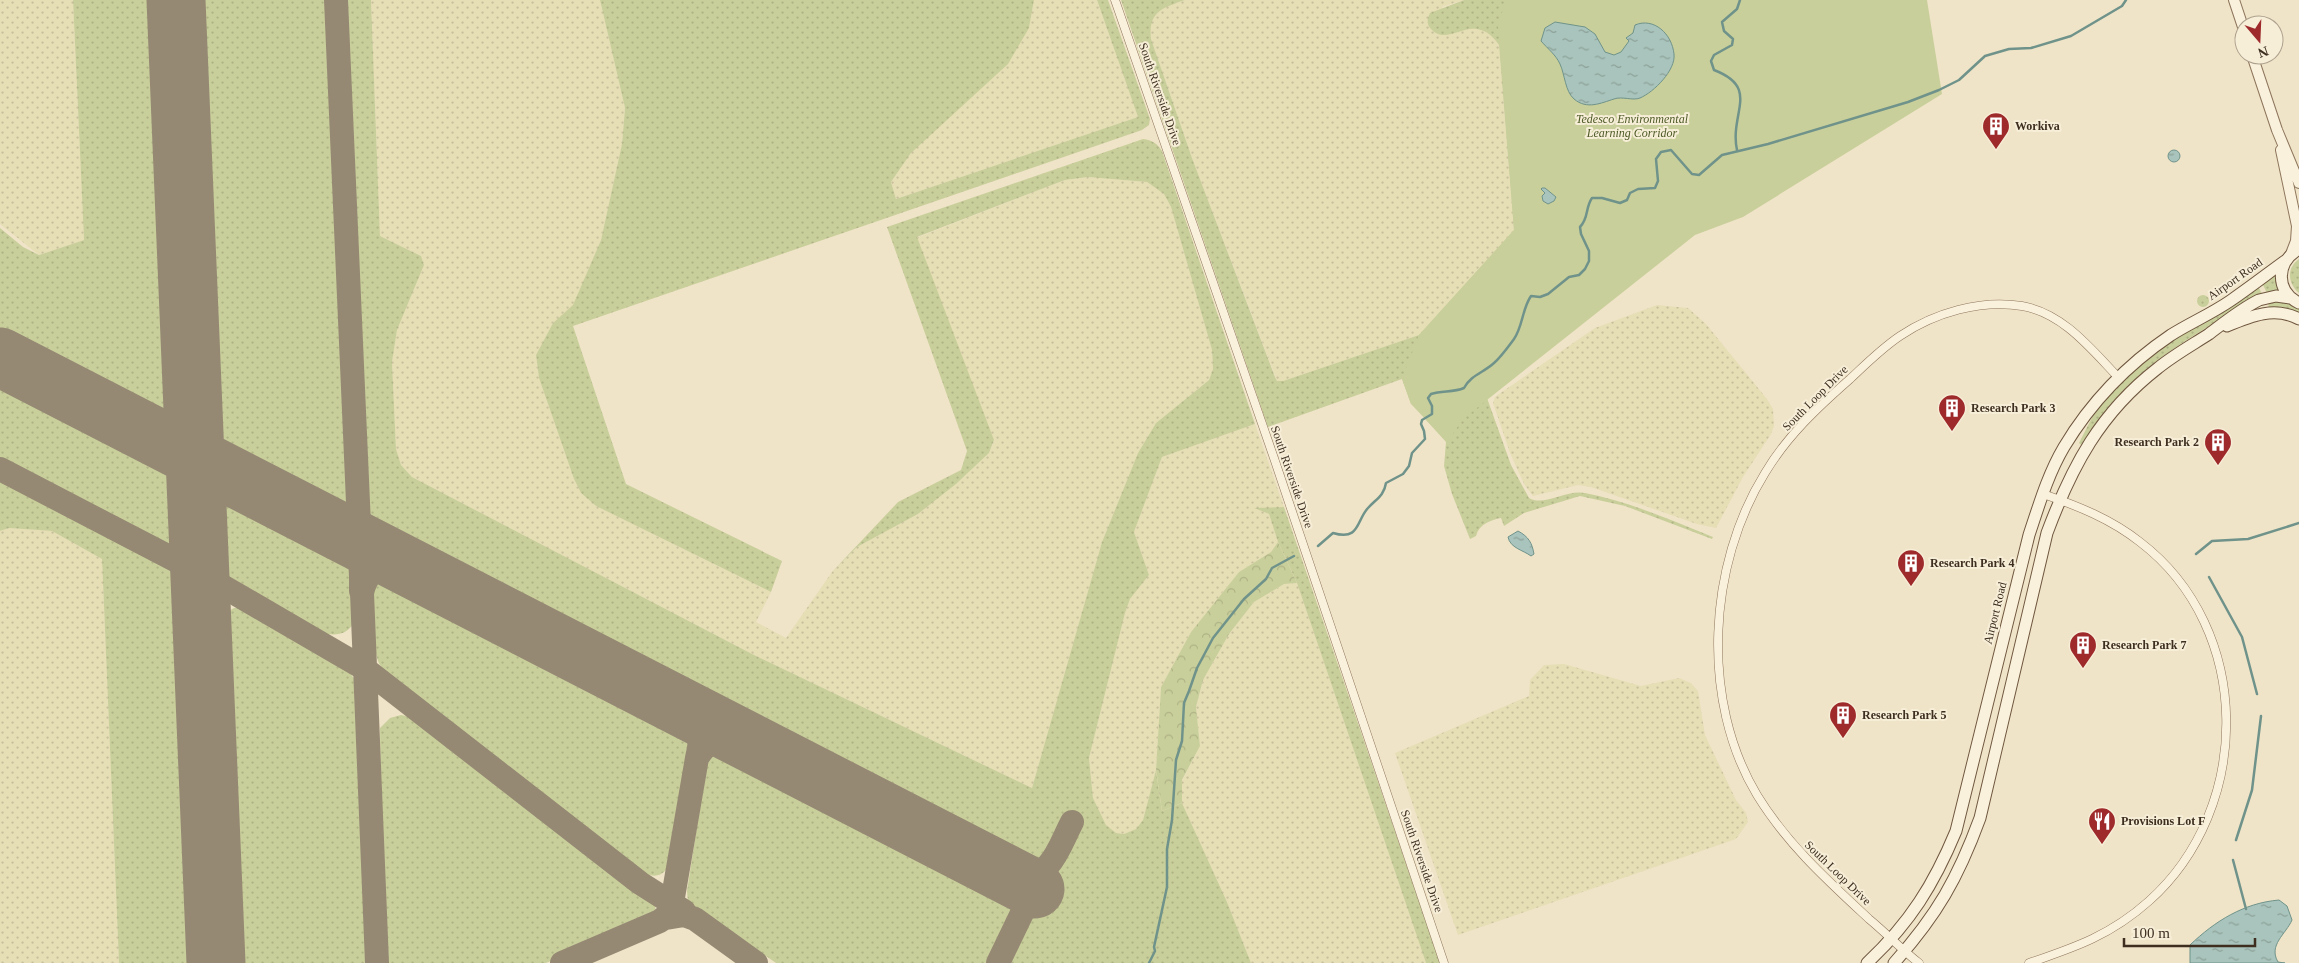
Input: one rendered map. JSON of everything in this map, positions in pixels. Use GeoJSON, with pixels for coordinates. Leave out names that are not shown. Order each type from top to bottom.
{"type":"FeatureCollection","features":[{"type":"Feature","properties":{"kind":"main road"},"geometry":{"type":"LineString","coordinates":[[2292,254],[2281,277],[2284,289],[2296,302]]}},
{"type":"Feature","properties":{"kind":"main road","name":"Airport Road"},"geometry":{"type":"LineString","coordinates":[[1867,963],[1892,940],[1931,886],[1956,831],[2029,535],[2043,494],[2063,449],[2080,422],[2118,377],[2172,335],[2231,301],[2292,254]]}},
{"type":"Feature","properties":{"kind":"main road"},"geometry":{"type":"LineString","coordinates":[[1894,963],[1918,936],[1944,900],[1966,854],[1980,818],[2047,533],[2060,500],[2084,450],[2118,404],[2157,368],[2259,300],[2276,296],[2296,302]]}},
{"type":"Feature","properties":{"kind":"main road"},"geometry":{"type":"LineString","coordinates":[[2207,334],[2248,317],[2267,313],[2287,314],[2299,319]]}},
{"type":"Feature","properties":{"kind":"street","name":"South Riverside Drive"},"geometry":{"type":"LineString","coordinates":[[1115,0],[1275,461],[1444,963]]}},
{"type":"Feature","properties":{"kind":"street"},"geometry":{"type":"LineString","coordinates":[[2234,0],[2239,15]]}},
{"type":"Feature","properties":{"kind":"street"},"geometry":{"type":"LineString","coordinates":[[2255,65],[2277,130],[2299,183]]}},
{"type":"Feature","properties":{"kind":"street"},"geometry":{"type":"LineString","coordinates":[[2277,130],[2297,226],[2292,254]]}},
{"type":"Feature","properties":{"kind":"street","name":"South Loop Drive"},"geometry":{"type":"LineString","coordinates":[[1919,963],[1810,864],[1792,844],[1756,793],[1737,749],[1723,700],[1718,650],[1721,592],[1731,550],[1743,516],[1764,474],[1777,455],[1809,417],[1886,346],[1915,327],[1931,320],[1984,305],[2024,306],[2049,316],[2070,328],[2118,377]]}},
{"type":"Feature","properties":{"kind":"street"},"geometry":{"type":"LineString","coordinates":[[2029,963],[2104,934],[2148,901],[2164,885],[2193,847],[2209,818],[2223,769],[2228,731],[2224,692],[2212,645],[2192,602],[2180,584],[2141,542],[2094,513],[2043,494]]}},
{"type":"Feature","properties":{"kind":"shaded area"},"geometry":{"type":"Polygon","coordinates":[[[0,0],[73,0],[84,240],[39,255],[0,224],[0,0]]]}},
{"type":"Feature","properties":{"kind":"shaded area"},"geometry":{"type":"Polygon","coordinates":[[[371,0],[600,0],[625,108],[622,144],[601,240],[573,306],[553,323],[536,355],[539,378],[574,479],[581,493],[596,506],[771,592],[756,622],[786,638],[832,572],[857,547],[918,514],[956,484],[989,453],[994,441],[916,238],[1065,180],[1088,177],[1147,182],[1164,194],[1171,207],[1212,350],[1213,369],[1209,380],[1156,423],[1138,453],[1102,542],[1032,788],[756,656],[412,477],[401,465],[396,449],[392,362],[397,330],[424,265],[421,256],[380,236],[371,0]]]}},
{"type":"Feature","properties":{"kind":"shaded area"},"geometry":{"type":"Polygon","coordinates":[[[1034,0],[1097,0],[1138,117],[896,199],[891,182],[911,153],[1029,28],[1034,0]]]}},
{"type":"Feature","properties":{"kind":"shaded area"},"geometry":{"type":"Polygon","coordinates":[[[1185,0],[1464,0],[1442,7],[1464,30],[1476,28],[1489,33],[1499,45],[1514,230],[1419,335],[1283,381],[1277,381],[1192,158],[1151,39],[1149,26],[1153,16],[1166,6],[1185,0]]]}},
{"type":"Feature","properties":{"kind":"shaded area"},"geometry":{"type":"Polygon","coordinates":[[[1657,305],[1688,308],[1706,324],[1773,409],[1774,426],[1771,434],[1743,477],[1716,528],[1697,524],[1591,487],[1578,485],[1533,496],[1524,484],[1510,453],[1493,403],[1495,397],[1499,394],[1595,328],[1657,305]]]}},
{"type":"Feature","properties":{"kind":"shaded area"},"geometry":{"type":"Polygon","coordinates":[[[1255,424],[1284,507],[1256,509],[1269,514],[1278,542],[1271,552],[1239,572],[1191,632],[1161,687],[1156,770],[1143,820],[1136,829],[1124,834],[1116,833],[1106,825],[1093,798],[1089,758],[1125,613],[1130,599],[1149,575],[1134,532],[1162,457],[1255,424]]]}},
{"type":"Feature","properties":{"kind":"shaded area"},"geometry":{"type":"Polygon","coordinates":[[[9,528],[52,531],[102,559],[119,963],[0,963],[0,531],[9,528]]]}},
{"type":"Feature","properties":{"kind":"shaded area"},"geometry":{"type":"Polygon","coordinates":[[[1297,583],[1426,963],[1251,963],[1227,902],[1182,803],[1182,781],[1200,746],[1196,707],[1203,680],[1229,634],[1254,602],[1284,584],[1297,583]]]}},
{"type":"Feature","properties":{"kind":"shaded area"},"geometry":{"type":"Polygon","coordinates":[[[1564,664],[1641,686],[1679,678],[1691,683],[1698,691],[1705,735],[1736,800],[1746,813],[1748,822],[1736,839],[1458,935],[1395,753],[1529,696],[1530,680],[1544,665],[1564,664]]]}},
{"type":"Feature","properties":{"kind":"green space"},"geometry":{"type":"Polygon","coordinates":[[[73,0],[156,0],[176,429],[0,339],[0,228],[23,247],[39,255],[84,240],[73,0]]]}},
{"type":"Feature","properties":{"kind":"green space"},"geometry":{"type":"Polygon","coordinates":[[[199,0],[330,0],[350,495],[346,503],[335,511],[219,451],[199,0]]]}},
{"type":"Feature","properties":{"kind":"green space"},"geometry":{"type":"Polygon","coordinates":[[[346,0],[371,0],[380,236],[421,256],[424,265],[397,330],[392,362],[396,449],[401,465],[412,477],[756,656],[1032,788],[1102,542],[1138,453],[1156,423],[1209,380],[1213,369],[1212,350],[1171,207],[1164,194],[1147,182],[1088,177],[1065,180],[917,237],[994,440],[989,453],[956,484],[918,514],[857,547],[832,572],[898,502],[961,470],[967,451],[887,227],[1143,139],[1152,141],[1158,146],[1162,151],[1255,424],[1162,457],[1134,532],[1149,575],[1130,599],[1125,613],[1089,758],[1093,798],[1106,825],[1116,833],[1124,834],[1136,829],[1143,820],[1156,770],[1162,811],[1182,803],[1227,902],[1251,963],[1009,963],[1080,827],[1067,821],[1045,863],[1035,872],[370,531],[368,523],[346,0]]]}},
{"type":"Feature","properties":{"kind":"green space"},"geometry":{"type":"Polygon","coordinates":[[[600,0],[1034,0],[1029,28],[1008,64],[911,153],[891,182],[896,199],[1138,117],[1097,0],[1108,0],[1150,119],[1149,125],[1142,130],[573,326],[626,484],[782,561],[771,592],[596,506],[581,493],[574,479],[539,378],[536,355],[553,323],[573,305],[601,240],[622,144],[625,108],[600,0]]]}},
{"type":"Feature","properties":{"kind":"green space"},"geometry":{"type":"Polygon","coordinates":[[[1121,0],[1185,0],[1158,12],[1152,23],[1151,39],[1192,158],[1275,377],[1277,381],[1283,381],[1419,335],[1514,230],[1499,45],[1495,39],[1481,30],[1472,29],[1442,35],[1432,30],[1428,22],[1430,13],[1464,0],[1510,0],[1523,224],[1411,404],[1402,379],[1268,427],[1121,0]]]}},
{"type":"Feature","properties":{"kind":"green space","name":"Tedesco Environmental Learning Corridor"},"geometry":{"type":"Polygon","coordinates":[[[1506,0],[1927,0],[1942,94],[1743,217],[1695,235],[1463,419],[1447,442],[1411,404],[1402,379],[1419,335],[1514,230],[1498,25],[1506,0]]]}},
{"type":"Feature","properties":{"kind":"green space"},"geometry":{"type":"Polygon","coordinates":[[[2299,259],[2299,293],[2291,281],[2290,271],[2299,259]]]}},
{"type":"Feature","properties":{"kind":"green space"},"geometry":{"type":"Polygon","coordinates":[[[2275,273],[2277,274],[2281,292],[2267,293],[2262,283],[2275,273]]]}},
{"type":"Feature","properties":{"kind":"green space"},"geometry":{"type":"Polygon","coordinates":[[[2258,286],[2262,294],[2178,346],[2132,382],[2098,420],[2081,445],[2079,443],[2097,409],[2131,372],[2172,341],[2258,286]]]}},
{"type":"Feature","properties":{"kind":"green space"},"geometry":{"type":"Polygon","coordinates":[[[2201,295],[2205,295],[2209,301],[2205,307],[2201,307],[2197,303],[2197,299],[2201,295]]]}},
{"type":"Feature","properties":{"kind":"green space"},"geometry":{"type":"Polygon","coordinates":[[[2268,301],[2287,302],[2299,309],[2299,315],[2269,309],[2268,301]]]}},
{"type":"Feature","properties":{"kind":"green space"},"geometry":{"type":"Polygon","coordinates":[[[0,374],[178,465],[181,541],[173,544],[160,543],[0,461],[0,374]]]}},
{"type":"Feature","properties":{"kind":"green space"},"geometry":{"type":"Polygon","coordinates":[[[1487,398],[1511,465],[1529,498],[1542,500],[1571,493],[1585,493],[1634,506],[1713,537],[1712,539],[1625,506],[1580,496],[1524,513],[1504,526],[1501,518],[1489,521],[1480,528],[1476,536],[1470,539],[1452,494],[1444,466],[1446,442],[1426,420],[1435,413],[1487,398]]]}},
{"type":"Feature","properties":{"kind":"green space"},"geometry":{"type":"Polygon","coordinates":[[[0,479],[182,572],[198,963],[119,963],[102,559],[52,531],[9,528],[0,531],[0,479]]]}},
{"type":"Feature","properties":{"kind":"green space"},"geometry":{"type":"Polygon","coordinates":[[[220,487],[352,557],[357,598],[353,623],[347,631],[335,634],[318,632],[222,577],[220,487]]]}},
{"type":"Feature","properties":{"kind":"green space"},"geometry":{"type":"Polygon","coordinates":[[[1284,507],[1440,963],[1426,963],[1297,583],[1278,542],[1269,514],[1254,508],[1284,507]]]}},
{"type":"Feature","properties":{"kind":"green space"},"geometry":{"type":"Polygon","coordinates":[[[1278,542],[1297,583],[1284,584],[1254,602],[1229,634],[1203,680],[1196,707],[1200,746],[1182,780],[1182,803],[1162,811],[1156,770],[1161,687],[1191,632],[1239,572],[1271,552],[1278,542]]]}},
{"type":"Feature","properties":{"kind":"green space"},"geometry":{"type":"Polygon","coordinates":[[[389,574],[694,731],[675,854],[671,863],[662,874],[656,876],[644,873],[629,864],[410,695],[386,673],[377,659],[375,650],[371,604],[374,586],[384,576],[389,574]]]}},
{"type":"Feature","properties":{"kind":"green space"},"geometry":{"type":"Polygon","coordinates":[[[234,608],[244,608],[347,669],[358,684],[361,700],[371,963],[238,963],[226,640],[227,618],[229,611],[234,608]]]}},
{"type":"Feature","properties":{"kind":"green space"},"geometry":{"type":"Polygon","coordinates":[[[401,715],[412,717],[427,727],[655,903],[656,916],[546,963],[387,963],[381,824],[380,728],[390,718],[401,715]]]}},
{"type":"Feature","properties":{"kind":"green space"},"geometry":{"type":"Polygon","coordinates":[[[723,745],[1017,896],[1015,912],[990,963],[776,963],[688,902],[687,891],[707,761],[713,749],[723,745]]]}},
{"type":"Feature","properties":{"kind":"water"},"geometry":{"type":"Polygon","coordinates":[[[1555,22],[1585,27],[1595,34],[1605,52],[1614,55],[1621,52],[1629,41],[1626,38],[1633,33],[1635,25],[1649,23],[1655,25],[1666,34],[1673,47],[1674,60],[1672,67],[1652,91],[1640,98],[1617,98],[1594,105],[1584,104],[1571,96],[1562,68],[1554,55],[1541,41],[1545,28],[1555,22]]]}},
{"type":"Feature","properties":{"kind":"water"},"geometry":{"type":"Polygon","coordinates":[[[2172,150],[2176,150],[2180,156],[2176,162],[2172,162],[2168,158],[2168,154],[2172,150]]]}},
{"type":"Feature","properties":{"kind":"water"},"geometry":{"type":"Polygon","coordinates":[[[1542,188],[1545,188],[1556,197],[1554,201],[1548,204],[1543,201],[1542,196],[1545,193],[1542,188]]]}},
{"type":"Feature","properties":{"kind":"water"},"geometry":{"type":"Polygon","coordinates":[[[1518,531],[1531,543],[1534,554],[1531,556],[1509,541],[1508,537],[1518,531]]]}},
{"type":"Feature","properties":{"kind":"water"},"geometry":{"type":"Polygon","coordinates":[[[2279,900],[2287,906],[2292,920],[2276,945],[2275,950],[2278,962],[2285,963],[2190,963],[2190,945],[2210,928],[2242,909],[2279,900]]]}},
{"type":"Feature","properties":{"kind":"waterway"},"geometry":{"type":"LineString","coordinates":[[1737,150],[1736,137],[1740,93],[1736,85],[1728,77],[1714,70],[1711,61],[1714,55],[1732,45],[1733,39],[1724,31],[1722,22],[1737,9],[1740,0]]}},
{"type":"Feature","properties":{"kind":"waterway"},"geometry":{"type":"LineString","coordinates":[[1318,546],[1333,533],[1342,535],[1353,532],[1364,513],[1382,494],[1386,483],[1403,474],[1409,466],[1412,453],[1425,439],[1421,424],[1422,420],[1432,414],[1432,406],[1428,398],[1431,394],[1464,388],[1470,380],[1497,361],[1514,339],[1531,296],[1540,297],[1548,294],[1569,277],[1579,275],[1585,269],[1589,261],[1589,251],[1581,234],[1580,227],[1585,220],[1588,205],[1592,198],[1602,198],[1620,203],[1627,200],[1630,193],[1638,189],[1655,188],[1658,181],[1656,159],[1661,152],[1671,150],[1692,174],[1699,175],[1722,155],[1768,144],[1908,102],[1959,80],[1985,56],[2009,49],[2031,48],[2071,36],[2122,6],[2126,0]]}},
{"type":"Feature","properties":{"kind":"waterway"},"geometry":{"type":"LineString","coordinates":[[2196,554],[2212,541],[2248,539],[2299,523]]}},
{"type":"Feature","properties":{"kind":"waterway"},"geometry":{"type":"LineString","coordinates":[[1149,963],[1155,951],[1154,947],[1167,887],[1167,849],[1172,820],[1176,760],[1182,741],[1184,703],[1197,668],[1213,638],[1244,599],[1266,579],[1272,568],[1294,556]]}},
{"type":"Feature","properties":{"kind":"waterway"},"geometry":{"type":"LineString","coordinates":[[2209,577],[2242,637],[2257,694]]}},
{"type":"Feature","properties":{"kind":"waterway"},"geometry":{"type":"LineString","coordinates":[[2236,840],[2252,790],[2261,716]]}},
{"type":"Feature","properties":{"kind":"waterway"},"geometry":{"type":"LineString","coordinates":[[2233,860],[2246,909]]}},
{"type":"Feature","properties":{"kind":"taxiway"},"geometry":{"type":"LineString","coordinates":[[180,0],[178,8],[182,99]]}},
{"type":"Feature","properties":{"kind":"taxiway"},"geometry":{"type":"LineString","coordinates":[[336,0],[359,525],[361,533],[372,546],[447,585]]}},
{"type":"Feature","properties":{"kind":"taxiway"},"geometry":{"type":"LineString","coordinates":[[0,469],[179,562]]}},
{"type":"Feature","properties":{"kind":"taxiway"},"geometry":{"type":"LineString","coordinates":[[199,476],[202,561],[205,571],[212,580],[365,669],[640,883],[684,911]]}},
{"type":"Feature","properties":{"kind":"taxiway"},"geometry":{"type":"LineString","coordinates":[[243,480],[279,498]]}},
{"type":"Feature","properties":{"kind":"taxiway"},"geometry":{"type":"LineString","coordinates":[[263,494],[346,537],[356,550],[360,562],[361,591]]}},
{"type":"Feature","properties":{"kind":"taxiway"},"geometry":{"type":"LineString","coordinates":[[377,963],[362,593],[372,572],[381,566],[392,564],[422,574],[473,602]]}},
{"type":"Feature","properties":{"kind":"taxiway"},"geometry":{"type":"LineString","coordinates":[[613,674],[685,711],[691,716],[698,726],[700,737],[697,758]]}},
{"type":"Feature","properties":{"kind":"taxiway"},"geometry":{"type":"LineString","coordinates":[[562,963],[660,921],[667,915],[672,903],[697,758],[710,743],[726,737],[739,739],[812,776]]}},
{"type":"Feature","properties":{"kind":"taxiway"},"geometry":{"type":"LineString","coordinates":[[998,963],[1024,909],[1022,893],[1017,880],[1039,873],[1046,867],[1057,852],[1072,822]]}},
{"type":"Feature","properties":{"kind":"taxiway"},"geometry":{"type":"LineString","coordinates":[[666,918],[684,915],[695,919],[756,963]]}},
{"type":"Feature","properties":{"kind":"runway"},"geometry":{"type":"LineString","coordinates":[[176,0],[216,963]]}},
{"type":"Feature","properties":{"kind":"runway"},"geometry":{"type":"LineString","coordinates":[[0,357],[1035,889]]}},
{"type":"Feature","properties":{"kind":"place","name":"Workiva"},"geometry":{"type":"Point","coordinates":[1996,150]}},
{"type":"Feature","properties":{"kind":"place","name":"Research Park 3"},"geometry":{"type":"Point","coordinates":[1952,432]}},
{"type":"Feature","properties":{"kind":"place","name":"Research Park 2"},"geometry":{"type":"Point","coordinates":[2218,466]}},
{"type":"Feature","properties":{"kind":"place","name":"Research Park 4"},"geometry":{"type":"Point","coordinates":[1911,587]}},
{"type":"Feature","properties":{"kind":"place","name":"Research Park 7"},"geometry":{"type":"Point","coordinates":[2083,669]}},
{"type":"Feature","properties":{"kind":"place","name":"Research Park 5"},"geometry":{"type":"Point","coordinates":[1843,739]}},
{"type":"Feature","properties":{"kind":"place","name":"Provisions Lot F"},"geometry":{"type":"Point","coordinates":[2102,845]}}]}
